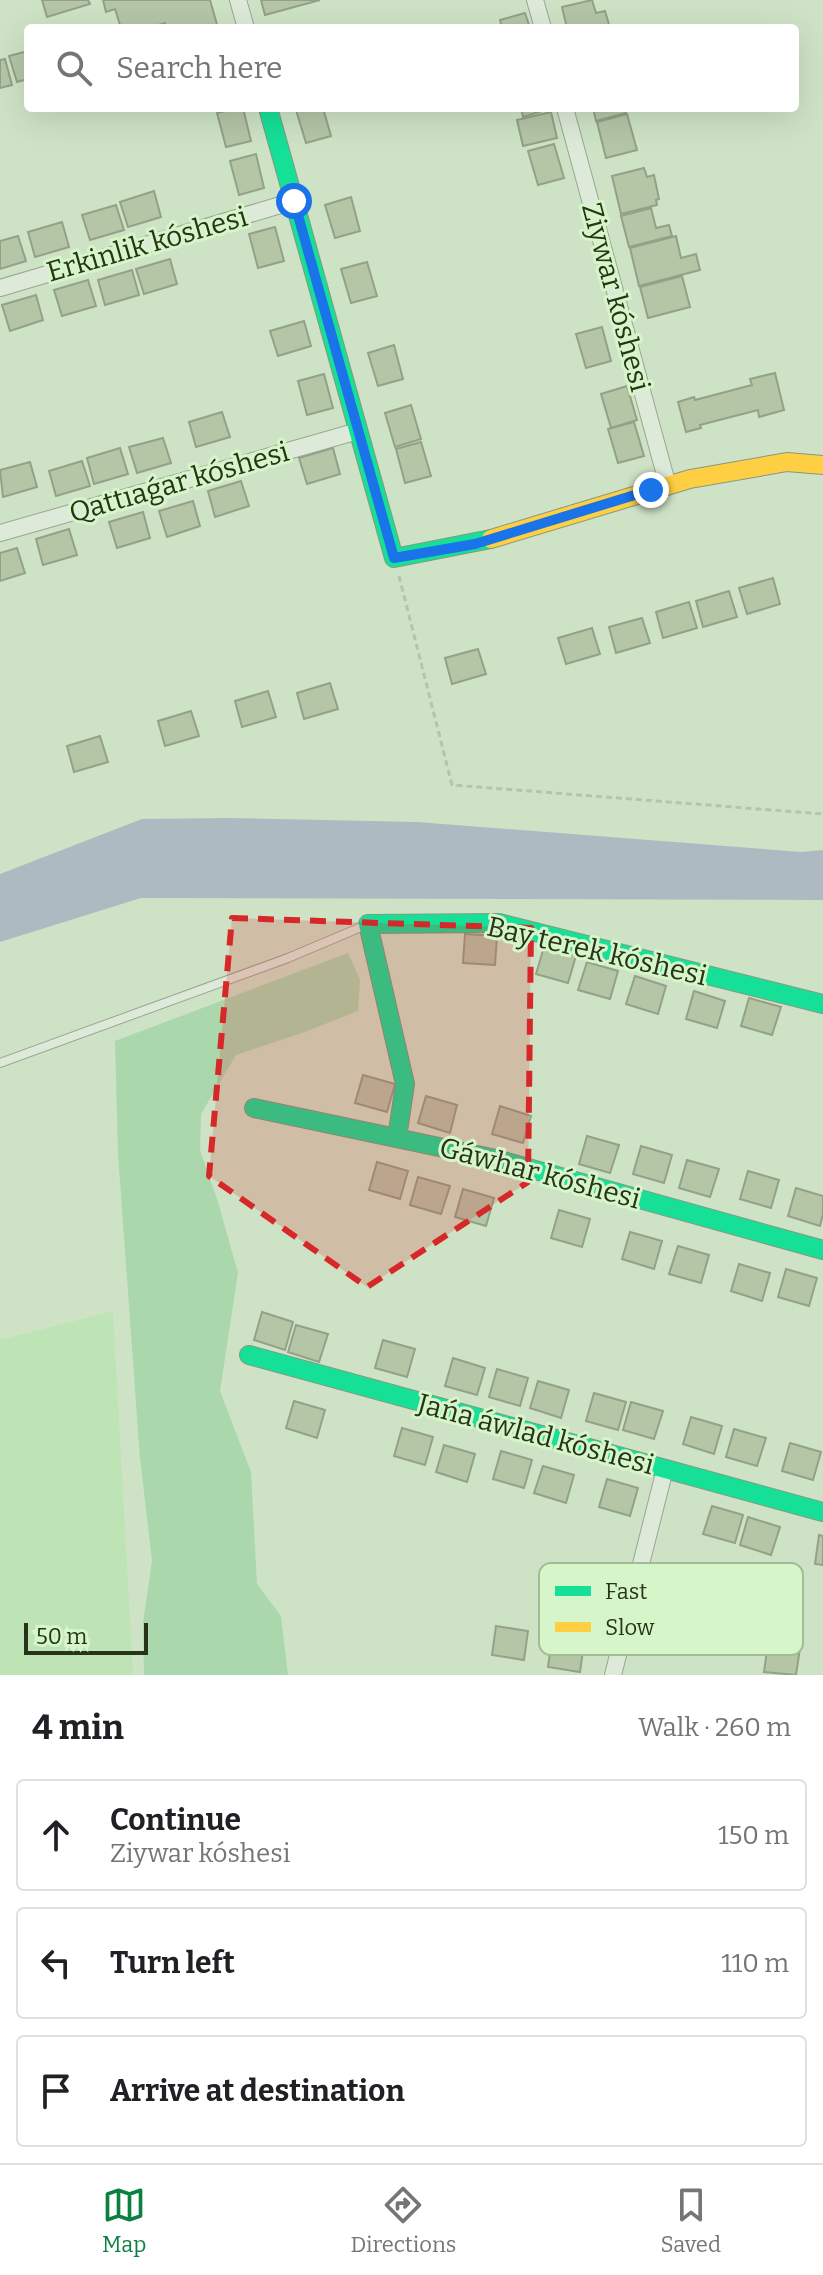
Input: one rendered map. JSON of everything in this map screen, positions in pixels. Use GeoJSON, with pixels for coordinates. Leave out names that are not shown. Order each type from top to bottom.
{"type":"FeatureCollection","features":[{"type":"Feature","properties":{"kind":"street"},"geometry":{"type":"LineString","coordinates":[[238,0],[245,24]]}},
{"type":"Feature","properties":{"kind":"street"},"geometry":{"type":"LineString","coordinates":[[535,0],[542,24]]}},
{"type":"Feature","properties":{"kind":"street"},"geometry":{"type":"LineString","coordinates":[[269,112],[394,558],[475,544],[690,479],[787,462],[823,465]]}},
{"type":"Feature","properties":{"kind":"street","name":"Ziywar kóshesi"},"geometry":{"type":"LineString","coordinates":[[566,112],[668,486]]}},
{"type":"Feature","properties":{"kind":"street","name":"Erkinlik kóshesi"},"geometry":{"type":"LineString","coordinates":[[0,288],[294,201]]}},
{"type":"Feature","properties":{"kind":"street","name":"Qattıaǵar kóshesi"},"geometry":{"type":"LineString","coordinates":[[0,533],[358,431]]}},
{"type":"Feature","properties":{"kind":"street","name":"Bay terek kóshesi"},"geometry":{"type":"LineString","coordinates":[[368,924],[499,923],[823,1004]]}},
{"type":"Feature","properties":{"kind":"street"},"geometry":{"type":"LineString","coordinates":[[368,924],[405,1084],[397,1138]]}},
{"type":"Feature","properties":{"kind":"street","name":"Gáwhar kóshesi"},"geometry":{"type":"LineString","coordinates":[[254,1108],[496,1159],[823,1250]]}},
{"type":"Feature","properties":{"kind":"street","name":"Jańa áwlad kóshesi"},"geometry":{"type":"LineString","coordinates":[[249,1355],[823,1512]]}},
{"type":"Feature","properties":{"kind":"street"},"geometry":{"type":"LineString","coordinates":[[641,1563],[665,1469]]}},
{"type":"Feature","properties":{"kind":"street"},"geometry":{"type":"LineString","coordinates":[[613,1675],[618,1655]]}},
{"type":"Feature","properties":{"kind":"lane"},"geometry":{"type":"LineString","coordinates":[[0,1063],[288,958],[368,924]]}},
{"type":"Feature","properties":{"kind":"path"},"geometry":{"type":"LineString","coordinates":[[394,558],[452,785],[823,814]]}},
{"type":"Feature","properties":{"kind":"highlighted area"},"geometry":{"type":"Polygon","coordinates":[[[232,918],[531,928],[528,1182],[367,1287],[209,1176],[232,918]]]}},
{"type":"Feature","properties":{"kind":"green space"},"geometry":{"type":"Polygon","coordinates":[[[348,953],[360,980],[358,1011],[236,1055],[201,1114],[200,1150],[238,1273],[220,1391],[251,1472],[257,1584],[281,1616],[288,1675],[144,1675],[143,1623],[152,1561],[140,1458],[118,1154],[115,1041],[348,953]]]}},
{"type":"Feature","properties":{"kind":"green space"},"geometry":{"type":"Polygon","coordinates":[[[113,1311],[133,1675],[0,1675],[0,1340],[113,1311]]]}},
{"type":"Feature","properties":{"kind":"shaded area"},"geometry":{"type":"Polygon","coordinates":[[[142,819],[417,822],[801,852],[823,850],[823,900],[141,898],[0,942],[0,874],[142,819]]]}},
{"type":"Feature","properties":{"kind":"building"},"geometry":{"type":"Polygon","coordinates":[[[42,0],[88,0],[90,4],[47,17],[42,0]]]}},
{"type":"Feature","properties":{"kind":"building"},"geometry":{"type":"Polygon","coordinates":[[[103,0],[210,0],[217,24],[120,24],[115,9],[106,12],[103,0]]]}},
{"type":"Feature","properties":{"kind":"building"},"geometry":{"type":"Polygon","coordinates":[[[261,0],[320,0],[265,15],[261,0]]]}},
{"type":"Feature","properties":{"kind":"building"},"geometry":{"type":"Polygon","coordinates":[[[592,0],[596,13],[605,11],[609,24],[566,24],[562,7],[592,0]]]}},
{"type":"Feature","properties":{"kind":"building"},"geometry":{"type":"Polygon","coordinates":[[[525,13],[529,24],[501,24],[500,20],[525,13]]]}},
{"type":"Feature","properties":{"kind":"building"},"geometry":{"type":"Polygon","coordinates":[[[24,52],[24,80],[17,82],[9,56],[24,52]]]}},
{"type":"Feature","properties":{"kind":"building"},"geometry":{"type":"Polygon","coordinates":[[[5,59],[12,85],[0,88],[0,60],[5,59]]]}},
{"type":"Feature","properties":{"kind":"building"},"geometry":{"type":"Polygon","coordinates":[[[244,112],[251,141],[226,147],[217,113],[244,112]]]}},
{"type":"Feature","properties":{"kind":"building"},"geometry":{"type":"Polygon","coordinates":[[[297,112],[324,112],[331,136],[306,143],[297,112]]]}},
{"type":"Feature","properties":{"kind":"building"},"geometry":{"type":"Polygon","coordinates":[[[522,112],[539,112],[523,117],[522,112]]]}},
{"type":"Feature","properties":{"kind":"building"},"geometry":{"type":"Polygon","coordinates":[[[551,112],[557,138],[523,146],[517,120],[551,112]]]}},
{"type":"Feature","properties":{"kind":"building"},"geometry":{"type":"Polygon","coordinates":[[[594,112],[626,112],[626,113],[596,121],[594,112]]]}},
{"type":"Feature","properties":{"kind":"building"},"geometry":{"type":"Polygon","coordinates":[[[627,114],[637,150],[606,158],[597,122],[627,114]]]}},
{"type":"Feature","properties":{"kind":"building"},"geometry":{"type":"Polygon","coordinates":[[[554,144],[564,178],[538,185],[528,151],[554,144]]]}},
{"type":"Feature","properties":{"kind":"building"},"geometry":{"type":"Polygon","coordinates":[[[256,154],[264,188],[239,195],[230,161],[256,154]]]}},
{"type":"Feature","properties":{"kind":"building"},"geometry":{"type":"Polygon","coordinates":[[[644,168],[647,177],[654,175],[659,199],[656,200],[657,205],[621,214],[612,176],[644,168]]]}},
{"type":"Feature","properties":{"kind":"building"},"geometry":{"type":"Polygon","coordinates":[[[154,191],[161,217],[128,227],[120,202],[154,191]]]}},
{"type":"Feature","properties":{"kind":"building"},"geometry":{"type":"Polygon","coordinates":[[[351,197],[360,231],[335,238],[325,205],[351,197]]]}},
{"type":"Feature","properties":{"kind":"building"},"geometry":{"type":"Polygon","coordinates":[[[116,205],[124,230],[90,240],[82,215],[116,205]]]}},
{"type":"Feature","properties":{"kind":"building"},"geometry":{"type":"Polygon","coordinates":[[[651,208],[656,228],[669,225],[672,236],[629,247],[621,216],[651,208]]]}},
{"type":"Feature","properties":{"kind":"building"},"geometry":{"type":"Polygon","coordinates":[[[62,222],[69,247],[35,257],[28,232],[62,222]]]}},
{"type":"Feature","properties":{"kind":"building"},"geometry":{"type":"Polygon","coordinates":[[[275,227],[284,261],[258,268],[249,234],[275,227]]]}},
{"type":"Feature","properties":{"kind":"building"},"geometry":{"type":"Polygon","coordinates":[[[18,236],[26,261],[0,269],[0,241],[18,236]]]}},
{"type":"Feature","properties":{"kind":"building"},"geometry":{"type":"Polygon","coordinates":[[[676,236],[681,258],[696,254],[700,270],[639,286],[630,248],[676,236]]]}},
{"type":"Feature","properties":{"kind":"building"},"geometry":{"type":"Polygon","coordinates":[[[170,259],[177,284],[144,294],[136,269],[170,259]]]}},
{"type":"Feature","properties":{"kind":"building"},"geometry":{"type":"Polygon","coordinates":[[[367,262],[377,296],[351,303],[341,269],[367,262]]]}},
{"type":"Feature","properties":{"kind":"building"},"geometry":{"type":"Polygon","coordinates":[[[132,270],[139,295],[105,305],[98,280],[132,270]]]}},
{"type":"Feature","properties":{"kind":"building"},"geometry":{"type":"Polygon","coordinates":[[[682,276],[690,307],[648,318],[640,287],[682,276]]]}},
{"type":"Feature","properties":{"kind":"building"},"geometry":{"type":"Polygon","coordinates":[[[88,280],[96,306],[62,316],[54,290],[88,280]]]}},
{"type":"Feature","properties":{"kind":"building"},"geometry":{"type":"Polygon","coordinates":[[[36,295],[43,320],[10,331],[2,305],[36,295]]]}},
{"type":"Feature","properties":{"kind":"building"},"geometry":{"type":"Polygon","coordinates":[[[304,321],[311,346],[278,356],[270,331],[304,321]]]}},
{"type":"Feature","properties":{"kind":"building"},"geometry":{"type":"Polygon","coordinates":[[[602,327],[611,361],[586,368],[576,334],[602,327]]]}},
{"type":"Feature","properties":{"kind":"building"},"geometry":{"type":"Polygon","coordinates":[[[394,345],[403,379],[378,386],[368,353],[394,345]]]}},
{"type":"Feature","properties":{"kind":"building"},"geometry":{"type":"Polygon","coordinates":[[[775,373],[784,410],[759,417],[758,410],[700,425],[701,428],[686,432],[678,402],[752,385],[750,379],[775,373]]]}},
{"type":"Feature","properties":{"kind":"building"},"geometry":{"type":"Polygon","coordinates":[[[324,374],[333,408],[307,415],[298,381],[324,374]]]}},
{"type":"Feature","properties":{"kind":"building"},"geometry":{"type":"Polygon","coordinates":[[[627,386],[637,420],[611,428],[601,394],[627,386]]]}},
{"type":"Feature","properties":{"kind":"building"},"geometry":{"type":"Polygon","coordinates":[[[411,405],[421,439],[395,447],[385,413],[411,405]]]}},
{"type":"Feature","properties":{"kind":"building"},"geometry":{"type":"Polygon","coordinates":[[[222,412],[230,437],[196,447],[189,422],[222,412]]]}},
{"type":"Feature","properties":{"kind":"building"},"geometry":{"type":"Polygon","coordinates":[[[634,422],[644,456],[618,463],[608,429],[634,422]]]}},
{"type":"Feature","properties":{"kind":"building"},"geometry":{"type":"Polygon","coordinates":[[[163,438],[171,463],[137,473],[129,447],[163,438]]]}},
{"type":"Feature","properties":{"kind":"building"},"geometry":{"type":"Polygon","coordinates":[[[421,442],[431,476],[405,483],[396,449],[421,442]]]}},
{"type":"Feature","properties":{"kind":"building"},"geometry":{"type":"Polygon","coordinates":[[[120,448],[128,474],[94,484],[87,458],[120,448]]]}},
{"type":"Feature","properties":{"kind":"building"},"geometry":{"type":"Polygon","coordinates":[[[333,448],[340,474],[307,484],[299,458],[333,448]]]}},
{"type":"Feature","properties":{"kind":"building"},"geometry":{"type":"Polygon","coordinates":[[[82,461],[90,486],[56,496],[49,471],[82,461]]]}},
{"type":"Feature","properties":{"kind":"building"},"geometry":{"type":"Polygon","coordinates":[[[30,462],[37,487],[3,497],[0,470],[30,462]]]}},
{"type":"Feature","properties":{"kind":"building"},"geometry":{"type":"Polygon","coordinates":[[[241,481],[249,506],[215,517],[208,491],[241,481]]]}},
{"type":"Feature","properties":{"kind":"building"},"geometry":{"type":"Polygon","coordinates":[[[193,501],[200,526],[167,537],[159,511],[193,501]]]}},
{"type":"Feature","properties":{"kind":"building"},"geometry":{"type":"Polygon","coordinates":[[[143,512],[150,538],[117,548],[109,522],[143,512]]]}},
{"type":"Feature","properties":{"kind":"building"},"geometry":{"type":"Polygon","coordinates":[[[69,529],[77,555],[43,565],[36,539],[69,529]]]}},
{"type":"Feature","properties":{"kind":"building"},"geometry":{"type":"Polygon","coordinates":[[[17,548],[25,573],[0,581],[0,553],[17,548]]]}},
{"type":"Feature","properties":{"kind":"building"},"geometry":{"type":"Polygon","coordinates":[[[773,578],[780,604],[747,614],[739,588],[773,578]]]}},
{"type":"Feature","properties":{"kind":"building"},"geometry":{"type":"Polygon","coordinates":[[[729,591],[737,617],[703,627],[696,601],[729,591]]]}},
{"type":"Feature","properties":{"kind":"building"},"geometry":{"type":"Polygon","coordinates":[[[689,602],[697,628],[663,638],[656,612],[689,602]]]}},
{"type":"Feature","properties":{"kind":"building"},"geometry":{"type":"Polygon","coordinates":[[[642,618],[650,643],[616,653],[609,627],[642,618]]]}},
{"type":"Feature","properties":{"kind":"building"},"geometry":{"type":"Polygon","coordinates":[[[592,628],[600,654],[566,664],[558,638],[592,628]]]}},
{"type":"Feature","properties":{"kind":"building"},"geometry":{"type":"Polygon","coordinates":[[[478,649],[486,674],[452,684],[445,658],[478,649]]]}},
{"type":"Feature","properties":{"kind":"building"},"geometry":{"type":"Polygon","coordinates":[[[330,683],[338,709],[304,719],[297,693],[330,683]]]}},
{"type":"Feature","properties":{"kind":"building"},"geometry":{"type":"Polygon","coordinates":[[[268,691],[276,717],[242,727],[235,701],[268,691]]]}},
{"type":"Feature","properties":{"kind":"building"},"geometry":{"type":"Polygon","coordinates":[[[191,711],[199,736],[165,746],[158,721],[191,711]]]}},
{"type":"Feature","properties":{"kind":"building"},"geometry":{"type":"Polygon","coordinates":[[[100,736],[108,762],[74,772],[67,746],[100,736]]]}},
{"type":"Feature","properties":{"kind":"building"},"geometry":{"type":"Polygon","coordinates":[[[465,934],[497,936],[495,965],[463,963],[465,934]]]}},
{"type":"Feature","properties":{"kind":"building"},"geometry":{"type":"Polygon","coordinates":[[[544,947],[576,956],[568,983],[536,974],[544,947]]]}},
{"type":"Feature","properties":{"kind":"building"},"geometry":{"type":"Polygon","coordinates":[[[587,962],[618,971],[610,999],[578,990],[587,962]]]}},
{"type":"Feature","properties":{"kind":"building"},"geometry":{"type":"Polygon","coordinates":[[[635,976],[666,986],[658,1014],[626,1004],[635,976]]]}},
{"type":"Feature","properties":{"kind":"building"},"geometry":{"type":"Polygon","coordinates":[[[694,991],[725,1001],[717,1028],[686,1019],[694,991]]]}},
{"type":"Feature","properties":{"kind":"building"},"geometry":{"type":"Polygon","coordinates":[[[749,998],[781,1007],[772,1035],[741,1026],[749,998]]]}},
{"type":"Feature","properties":{"kind":"building"},"geometry":{"type":"Polygon","coordinates":[[[363,1075],[395,1084],[387,1112],[355,1103],[363,1075]]]}},
{"type":"Feature","properties":{"kind":"building"},"geometry":{"type":"Polygon","coordinates":[[[426,1096],[457,1105],[450,1133],[418,1123],[426,1096]]]}},
{"type":"Feature","properties":{"kind":"building"},"geometry":{"type":"Polygon","coordinates":[[[500,1106],[531,1116],[523,1143],[492,1134],[500,1106]]]}},
{"type":"Feature","properties":{"kind":"building"},"geometry":{"type":"Polygon","coordinates":[[[587,1136],[619,1145],[610,1173],[579,1164],[587,1136]]]}},
{"type":"Feature","properties":{"kind":"building"},"geometry":{"type":"Polygon","coordinates":[[[641,1146],[672,1155],[664,1183],[633,1174],[641,1146]]]}},
{"type":"Feature","properties":{"kind":"building"},"geometry":{"type":"Polygon","coordinates":[[[687,1160],[719,1169],[710,1197],[679,1188],[687,1160]]]}},
{"type":"Feature","properties":{"kind":"building"},"geometry":{"type":"Polygon","coordinates":[[[377,1162],[408,1171],[400,1199],[369,1190],[377,1162]]]}},
{"type":"Feature","properties":{"kind":"building"},"geometry":{"type":"Polygon","coordinates":[[[748,1171],[779,1180],[771,1208],[740,1199],[748,1171]]]}},
{"type":"Feature","properties":{"kind":"building"},"geometry":{"type":"Polygon","coordinates":[[[418,1177],[450,1186],[441,1214],[410,1205],[418,1177]]]}},
{"type":"Feature","properties":{"kind":"building"},"geometry":{"type":"Polygon","coordinates":[[[796,1188],[823,1196],[820,1226],[788,1216],[796,1188]]]}},
{"type":"Feature","properties":{"kind":"building"},"geometry":{"type":"Polygon","coordinates":[[[463,1189],[494,1198],[486,1226],[455,1217],[463,1189]]]}},
{"type":"Feature","properties":{"kind":"building"},"geometry":{"type":"Polygon","coordinates":[[[559,1210],[590,1219],[582,1247],[551,1238],[559,1210]]]}},
{"type":"Feature","properties":{"kind":"building"},"geometry":{"type":"Polygon","coordinates":[[[630,1232],[662,1241],[654,1269],[622,1259],[630,1232]]]}},
{"type":"Feature","properties":{"kind":"building"},"geometry":{"type":"Polygon","coordinates":[[[678,1246],[709,1255],[701,1283],[669,1274],[678,1246]]]}},
{"type":"Feature","properties":{"kind":"building"},"geometry":{"type":"Polygon","coordinates":[[[739,1264],[770,1273],[762,1301],[731,1291],[739,1264]]]}},
{"type":"Feature","properties":{"kind":"building"},"geometry":{"type":"Polygon","coordinates":[[[786,1269],[817,1278],[809,1306],[778,1297],[786,1269]]]}},
{"type":"Feature","properties":{"kind":"building"},"geometry":{"type":"Polygon","coordinates":[[[262,1312],[293,1322],[285,1350],[254,1340],[262,1312]]]}},
{"type":"Feature","properties":{"kind":"building"},"geometry":{"type":"Polygon","coordinates":[[[296,1325],[328,1334],[319,1362],[288,1352],[296,1325]]]}},
{"type":"Feature","properties":{"kind":"building"},"geometry":{"type":"Polygon","coordinates":[[[383,1340],[415,1349],[407,1377],[375,1368],[383,1340]]]}},
{"type":"Feature","properties":{"kind":"building"},"geometry":{"type":"Polygon","coordinates":[[[453,1358],[485,1368],[477,1395],[445,1386],[453,1358]]]}},
{"type":"Feature","properties":{"kind":"building"},"geometry":{"type":"Polygon","coordinates":[[[497,1369],[528,1378],[520,1406],[489,1397],[497,1369]]]}},
{"type":"Feature","properties":{"kind":"building"},"geometry":{"type":"Polygon","coordinates":[[[538,1381],[569,1390],[561,1418],[530,1408],[538,1381]]]}},
{"type":"Feature","properties":{"kind":"building"},"geometry":{"type":"Polygon","coordinates":[[[594,1393],[626,1402],[618,1430],[586,1421],[594,1393]]]}},
{"type":"Feature","properties":{"kind":"building"},"geometry":{"type":"Polygon","coordinates":[[[294,1401],[325,1410],[317,1438],[286,1428],[294,1401]]]}},
{"type":"Feature","properties":{"kind":"building"},"geometry":{"type":"Polygon","coordinates":[[[631,1402],[663,1411],[654,1439],[623,1430],[631,1402]]]}},
{"type":"Feature","properties":{"kind":"building"},"geometry":{"type":"Polygon","coordinates":[[[691,1417],[722,1426],[714,1454],[683,1444],[691,1417]]]}},
{"type":"Feature","properties":{"kind":"building"},"geometry":{"type":"Polygon","coordinates":[[[402,1428],[433,1437],[425,1465],[394,1456],[402,1428]]]}},
{"type":"Feature","properties":{"kind":"building"},"geometry":{"type":"Polygon","coordinates":[[[734,1429],[766,1438],[757,1466],[726,1457],[734,1429]]]}},
{"type":"Feature","properties":{"kind":"building"},"geometry":{"type":"Polygon","coordinates":[[[790,1443],[821,1452],[813,1480],[782,1471],[790,1443]]]}},
{"type":"Feature","properties":{"kind":"building"},"geometry":{"type":"Polygon","coordinates":[[[444,1445],[475,1454],[467,1482],[436,1472],[444,1445]]]}},
{"type":"Feature","properties":{"kind":"building"},"geometry":{"type":"Polygon","coordinates":[[[501,1451],[532,1460],[524,1488],[493,1479],[501,1451]]]}},
{"type":"Feature","properties":{"kind":"building"},"geometry":{"type":"Polygon","coordinates":[[[543,1466],[574,1475],[566,1503],[534,1493],[543,1466]]]}},
{"type":"Feature","properties":{"kind":"building"},"geometry":{"type":"Polygon","coordinates":[[[607,1479],[638,1488],[630,1516],[599,1507],[607,1479]]]}},
{"type":"Feature","properties":{"kind":"building"},"geometry":{"type":"Polygon","coordinates":[[[712,1506],[743,1515],[735,1543],[703,1534],[712,1506]]]}},
{"type":"Feature","properties":{"kind":"building"},"geometry":{"type":"Polygon","coordinates":[[[748,1517],[780,1527],[771,1555],[740,1545],[748,1517]]]}},
{"type":"Feature","properties":{"kind":"building"},"geometry":{"type":"Polygon","coordinates":[[[819,1535],[823,1536],[823,1565],[815,1564],[819,1535]]]}},
{"type":"Feature","properties":{"kind":"building"},"geometry":{"type":"Polygon","coordinates":[[[496,1626],[528,1631],[524,1660],[492,1655],[496,1626]]]}},
{"type":"Feature","properties":{"kind":"building"},"geometry":{"type":"Polygon","coordinates":[[[550,1655],[582,1655],[580,1672],[548,1667],[550,1655]]]}},
{"type":"Feature","properties":{"kind":"building"},"geometry":{"type":"Polygon","coordinates":[[[766,1655],[799,1655],[796,1675],[764,1672],[766,1655]]]}},
{"type":"Feature","properties":{"kind":"traffic: fast"},"geometry":{"type":"LineString","coordinates":[[269,112],[394,558],[491,539]]}},
{"type":"Feature","properties":{"kind":"traffic: fast"},"geometry":{"type":"LineString","coordinates":[[397,1138],[405,1084],[368,924],[499,923],[823,1004]]}},
{"type":"Feature","properties":{"kind":"traffic: fast"},"geometry":{"type":"LineString","coordinates":[[254,1108],[496,1159],[823,1250]]}},
{"type":"Feature","properties":{"kind":"traffic: fast"},"geometry":{"type":"LineString","coordinates":[[249,1355],[823,1512]]}},
{"type":"Feature","properties":{"kind":"traffic: slow"},"geometry":{"type":"LineString","coordinates":[[491,539],[690,479],[787,462],[823,465]]}},
{"type":"Feature","properties":{"kind":"route"},"geometry":{"type":"LineString","coordinates":[[294,201],[394,558],[475,544],[651,490]]}}]}
